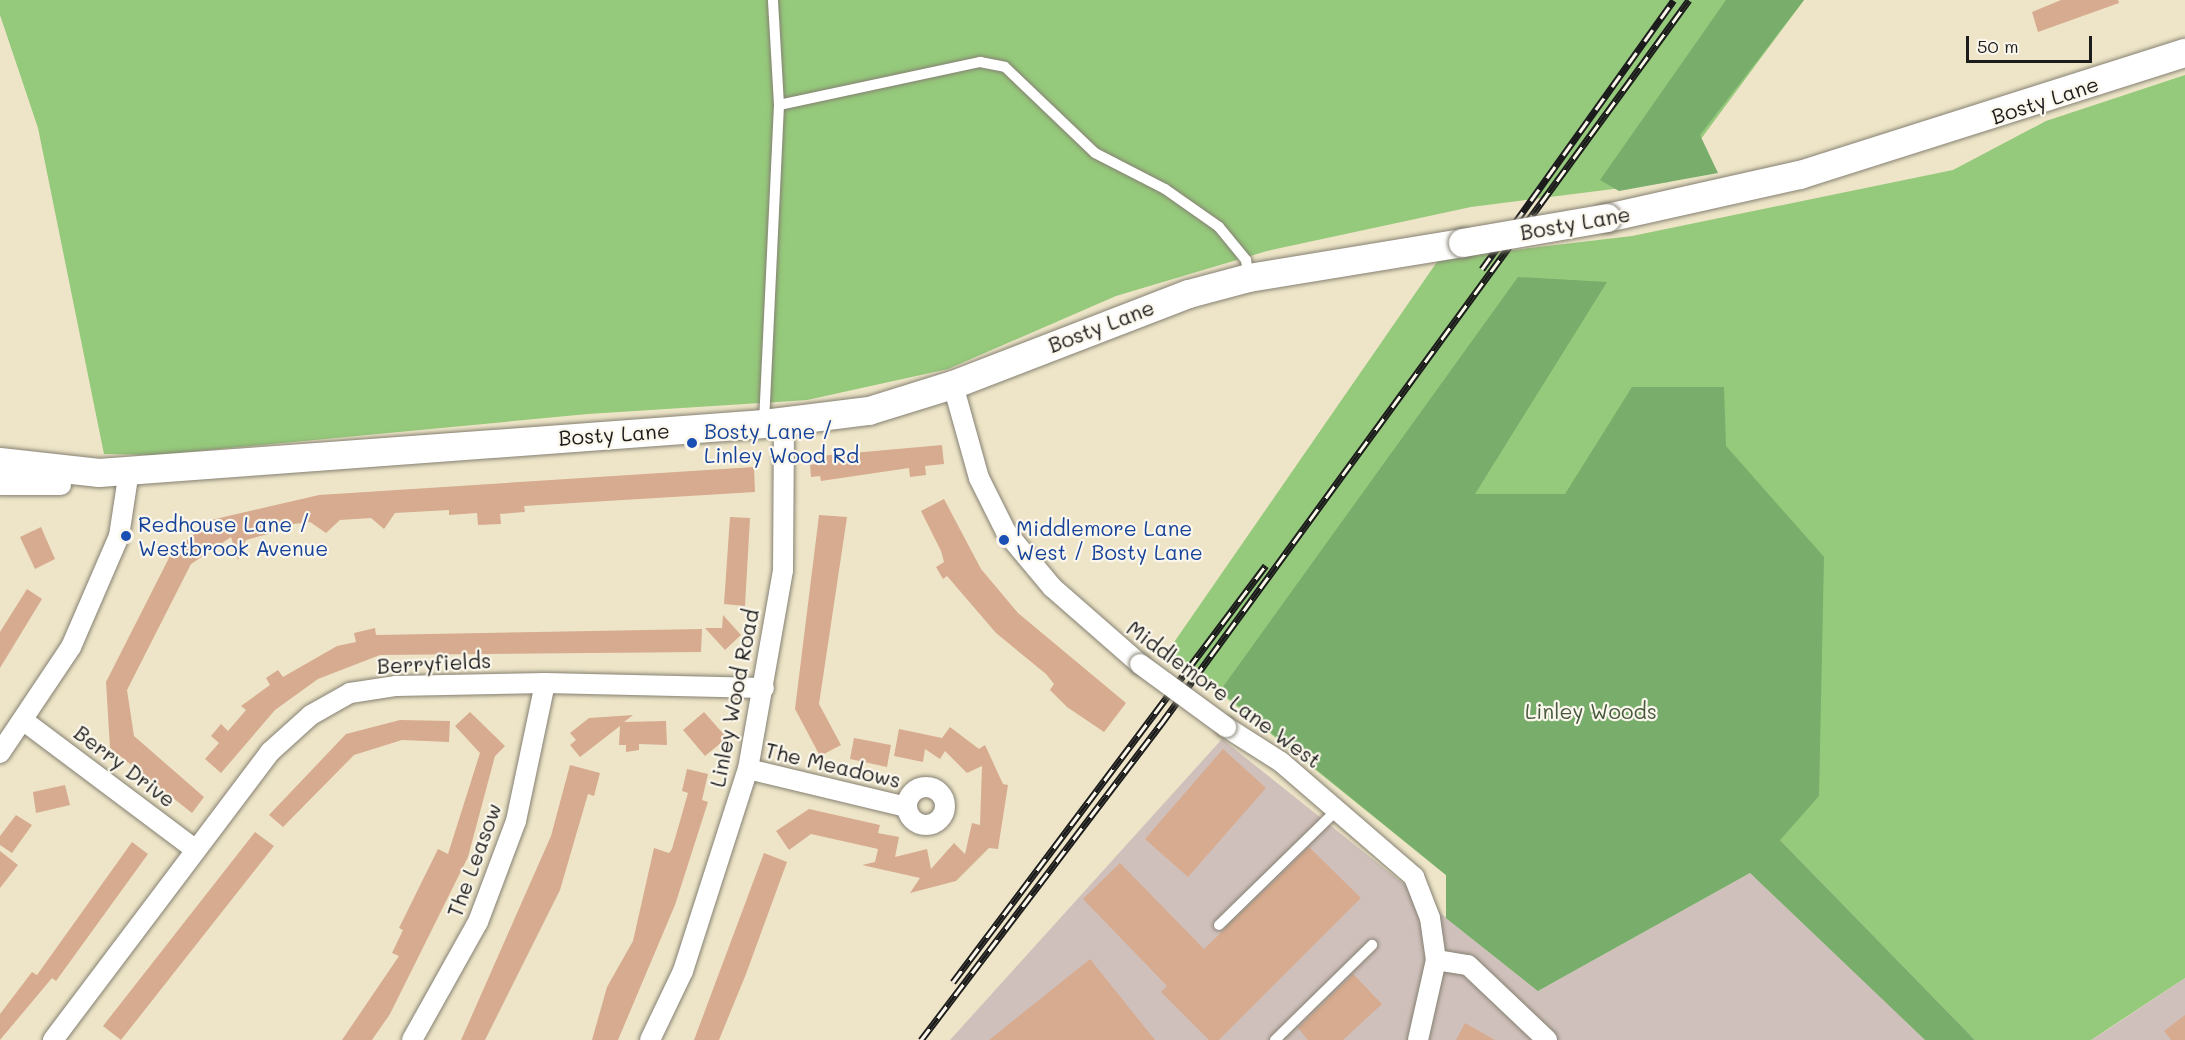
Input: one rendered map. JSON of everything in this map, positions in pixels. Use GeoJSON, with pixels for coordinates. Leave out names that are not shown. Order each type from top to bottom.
{"type":"FeatureCollection","features":[{"type":"Feature","properties":{"kind":"main road","name":"Bosty Lane"},"geometry":{"type":"LineString","coordinates":[[0,462],[99,473],[774,423],[869,411],[953,385],[1132,313],[1249,279],[1607,218],[1800,175],[2185,53]]}},
{"type":"Feature","properties":{"kind":"street","name":"Middlemore Lane West"},"geometry":{"type":"LineString","coordinates":[[953,385],[979,478],[1006,532],[1052,587],[1140,664],[1226,727],[1281,762],[1414,877],[1430,918],[1436,960],[1418,1040]]}},
{"type":"Feature","properties":{"kind":"street","name":"Linley Wood Road"},"geometry":{"type":"LineString","coordinates":[[650,1040],[683,971],[748,770],[783,570],[774,423]]}},
{"type":"Feature","properties":{"kind":"street"},"geometry":{"type":"LineString","coordinates":[[0,753],[24,721],[71,647],[119,536],[129,471]]}},
{"type":"Feature","properties":{"kind":"street"},"geometry":{"type":"LineString","coordinates":[[0,485],[61,485]]}},
{"type":"Feature","properties":{"kind":"street","name":"Berryfields"},"geometry":{"type":"LineString","coordinates":[[53,1040],[270,752],[311,716],[350,693],[396,686],[545,683],[764,688]]}},
{"type":"Feature","properties":{"kind":"street","name":"The Leasow"},"geometry":{"type":"LineString","coordinates":[[412,1040],[478,922],[505,851],[545,683]]}},
{"type":"Feature","properties":{"kind":"street","name":"Berry Drive"},"geometry":{"type":"LineString","coordinates":[[24,721],[196,850]]}},
{"type":"Feature","properties":{"kind":"street","name":"The Meadows"},"geometry":{"type":"LineString","coordinates":[[748,770],[906,807]]}},
{"type":"Feature","properties":{"kind":"street"},"geometry":{"type":"LineString","coordinates":[[1436,960],[1468,965],[1547,1040]]}},
{"type":"Feature","properties":{"kind":"lane"},"geometry":{"type":"LineString","coordinates":[[773,0],[779,105],[774,423]]}},
{"type":"Feature","properties":{"kind":"lane"},"geometry":{"type":"LineString","coordinates":[[779,105],[980,62],[1005,67],[1095,153],[1165,189],[1219,227],[1246,260],[1249,279]]}},
{"type":"Feature","properties":{"kind":"lane"},"geometry":{"type":"LineString","coordinates":[[1220,925],[1338,809]]}},
{"type":"Feature","properties":{"kind":"lane"},"geometry":{"type":"LineString","coordinates":[[1275,1040],[1372,945]]}},
{"type":"Feature","properties":{"kind":"shaded area"},"geometry":{"type":"Polygon","coordinates":[[[1222,739],[1538,991],[1750,873],[1925,1040],[950,1040],[1222,739]]]}},
{"type":"Feature","properties":{"kind":"shaded area"},"geometry":{"type":"Polygon","coordinates":[[[2185,978],[2185,1040],[2091,1040],[2110,1028],[2185,978]]]}},
{"type":"Feature","properties":{"kind":"green space"},"geometry":{"type":"Polygon","coordinates":[[[0,0],[1804,0],[1669,182],[1471,207],[1267,251],[1116,296],[948,369],[807,400],[588,414],[155,455],[104,454],[38,128],[0,15],[0,0]]]}},
{"type":"Feature","properties":{"kind":"green space"},"geometry":{"type":"Polygon","coordinates":[[[1726,0],[1804,0],[1700,135],[1718,173],[1619,191],[1600,180],[1726,0]]]}},
{"type":"Feature","properties":{"kind":"green space"},"geometry":{"type":"Polygon","coordinates":[[[2185,75],[2185,978],[2091,1040],[1975,1040],[1780,840],[1538,991],[1446,918],[1446,875],[1168,651],[1439,259],[1632,236],[1953,170],[2046,121],[2185,75]]]}},
{"type":"Feature","properties":{"kind":"green space","name":"Linley Woods"},"geometry":{"type":"Polygon","coordinates":[[[1518,277],[1607,282],[1475,494],[1565,494],[1632,387],[1724,387],[1726,446],[1824,557],[1819,796],[1780,840],[1975,1040],[1925,1040],[1750,873],[1538,991],[1446,918],[1446,875],[1220,691],[1518,277]]]}},
{"type":"Feature","properties":{"kind":"building"},"geometry":{"type":"Polygon","coordinates":[[[2061,0],[2118,0],[2119,3],[2038,32],[2032,12],[2061,0]]]}},
{"type":"Feature","properties":{"kind":"building"},"geometry":{"type":"Polygon","coordinates":[[[942,445],[944,464],[925,466],[926,475],[910,477],[909,468],[821,481],[820,476],[811,477],[810,465],[820,463],[819,456],[942,445]]]}},
{"type":"Feature","properties":{"kind":"building"},"geometry":{"type":"Polygon","coordinates":[[[754,467],[755,492],[524,506],[525,512],[500,514],[501,524],[478,525],[477,513],[449,515],[449,510],[395,513],[384,529],[371,518],[340,520],[326,533],[310,522],[277,526],[279,531],[246,540],[238,560],[231,537],[191,564],[127,690],[134,736],[204,797],[192,813],[110,748],[106,682],[171,554],[211,520],[319,495],[754,467]]]}},
{"type":"Feature","properties":{"kind":"building"},"geometry":{"type":"Polygon","coordinates":[[[944,499],[981,569],[1018,613],[1126,703],[1104,732],[1067,707],[1050,690],[1054,684],[1046,674],[996,633],[947,576],[943,579],[936,567],[944,562],[941,551],[921,511],[944,499]]]}},
{"type":"Feature","properties":{"kind":"building"},"geometry":{"type":"Polygon","coordinates":[[[819,515],[847,517],[819,704],[841,745],[820,756],[795,709],[819,515]]]}},
{"type":"Feature","properties":{"kind":"building"},"geometry":{"type":"Polygon","coordinates":[[[730,517],[750,518],[745,606],[724,604],[730,517]]]}},
{"type":"Feature","properties":{"kind":"building"},"geometry":{"type":"Polygon","coordinates":[[[41,527],[55,559],[35,569],[20,537],[41,527]]]}},
{"type":"Feature","properties":{"kind":"building"},"geometry":{"type":"Polygon","coordinates":[[[27,589],[42,599],[0,668],[0,632],[27,589]]]}},
{"type":"Feature","properties":{"kind":"building"},"geometry":{"type":"Polygon","coordinates":[[[723,615],[741,635],[725,650],[705,628],[722,628],[723,615]]]}},
{"type":"Feature","properties":{"kind":"building"},"geometry":{"type":"Polygon","coordinates":[[[375,628],[376,635],[702,629],[701,652],[380,655],[318,679],[275,710],[221,773],[205,759],[219,743],[211,736],[221,724],[228,731],[246,710],[241,706],[270,685],[266,678],[278,670],[283,677],[337,646],[356,642],[354,633],[375,628]]]}},
{"type":"Feature","properties":{"kind":"building"},"geometry":{"type":"Polygon","coordinates":[[[470,712],[505,746],[495,756],[468,857],[390,1014],[372,1040],[342,1040],[399,956],[392,953],[403,930],[399,928],[438,849],[448,854],[480,753],[455,726],[470,712]]]}},
{"type":"Feature","properties":{"kind":"building"},"geometry":{"type":"Polygon","coordinates":[[[704,712],[727,738],[705,756],[683,730],[704,712]]]}},
{"type":"Feature","properties":{"kind":"building"},"geometry":{"type":"Polygon","coordinates":[[[633,715],[624,722],[666,721],[667,745],[639,744],[639,750],[626,752],[626,745],[619,745],[620,726],[580,757],[570,745],[576,740],[570,733],[589,718],[633,715]]]}},
{"type":"Feature","properties":{"kind":"building"},"geometry":{"type":"Polygon","coordinates":[[[400,720],[450,721],[449,742],[402,740],[354,755],[283,827],[269,815],[346,734],[400,720]]]}},
{"type":"Feature","properties":{"kind":"building"},"geometry":{"type":"Polygon","coordinates":[[[950,727],[979,749],[985,745],[1003,784],[1008,785],[998,849],[989,848],[956,881],[910,893],[920,878],[862,865],[875,862],[878,849],[811,834],[789,850],[776,831],[809,809],[880,825],[878,833],[899,837],[895,857],[927,849],[931,869],[954,843],[965,854],[972,823],[980,825],[982,766],[967,773],[945,751],[940,759],[925,749],[923,762],[894,756],[899,729],[942,738],[950,727]]]}},
{"type":"Feature","properties":{"kind":"building"},"geometry":{"type":"Polygon","coordinates":[[[854,738],[891,745],[887,767],[850,759],[854,738]]]}},
{"type":"Feature","properties":{"kind":"building"},"geometry":{"type":"Polygon","coordinates":[[[1223,749],[1266,788],[1188,877],[1145,839],[1223,749]]]}},
{"type":"Feature","properties":{"kind":"building"},"geometry":{"type":"Polygon","coordinates":[[[570,765],[600,773],[594,796],[588,794],[560,890],[485,1040],[461,1040],[551,836],[570,765]]]}},
{"type":"Feature","properties":{"kind":"building"},"geometry":{"type":"Polygon","coordinates":[[[687,769],[708,774],[702,800],[708,802],[675,905],[618,1040],[592,1040],[607,987],[633,941],[654,848],[669,853],[672,849],[688,793],[682,791],[687,769]]]}},
{"type":"Feature","properties":{"kind":"building"},"geometry":{"type":"Polygon","coordinates":[[[65,785],[70,805],[36,813],[33,792],[65,785]]]}},
{"type":"Feature","properties":{"kind":"building"},"geometry":{"type":"Polygon","coordinates":[[[16,815],[32,825],[12,853],[0,845],[0,836],[16,815]]]}},
{"type":"Feature","properties":{"kind":"building"},"geometry":{"type":"Polygon","coordinates":[[[255,832],[274,846],[121,1040],[103,1026],[255,832]]]}},
{"type":"Feature","properties":{"kind":"building"},"geometry":{"type":"Polygon","coordinates":[[[132,842],[148,854],[56,981],[52,978],[0,1040],[0,1014],[32,972],[37,975],[132,842]]]}},
{"type":"Feature","properties":{"kind":"building"},"geometry":{"type":"Polygon","coordinates":[[[1309,847],[1361,898],[1219,1040],[1209,1040],[1161,992],[1167,986],[1083,899],[1120,863],[1204,949],[1309,847]]]}},
{"type":"Feature","properties":{"kind":"building"},"geometry":{"type":"Polygon","coordinates":[[[0,851],[18,865],[0,888],[0,851]]]}},
{"type":"Feature","properties":{"kind":"building"},"geometry":{"type":"Polygon","coordinates":[[[764,853],[787,862],[746,974],[719,1040],[694,1040],[764,853]]]}},
{"type":"Feature","properties":{"kind":"building"},"geometry":{"type":"Polygon","coordinates":[[[1090,959],[1155,1040],[989,1040],[1090,959]]]}},
{"type":"Feature","properties":{"kind":"building"},"geometry":{"type":"Polygon","coordinates":[[[1353,974],[1382,1004],[1343,1040],[1308,1040],[1298,1028],[1353,974]]]}},
{"type":"Feature","properties":{"kind":"building"},"geometry":{"type":"Polygon","coordinates":[[[2185,1015],[2185,1040],[2171,1040],[2164,1031],[2185,1015]]]}},
{"type":"Feature","properties":{"kind":"building"},"geometry":{"type":"Polygon","coordinates":[[[1465,1023],[1495,1040],[1456,1040],[1465,1023]]]}},
{"type":"Feature","properties":{"kind":"railway"},"geometry":{"type":"LineString","coordinates":[[1482,269],[1674,0]]}},
{"type":"Feature","properties":{"kind":"railway"},"geometry":{"type":"LineString","coordinates":[[921,1040],[1161,724],[1689,0]]}},
{"type":"Feature","properties":{"kind":"railway"},"geometry":{"type":"LineString","coordinates":[[953,982],[1266,565]]}},
{"type":"Feature","properties":{"kind":"place","name":"Bosty Lane / Linley Wood Rd"},"geometry":{"type":"Point","coordinates":[692,443]}},
{"type":"Feature","properties":{"kind":"place","name":"Redhouse Lane / Westbrook Avenue"},"geometry":{"type":"Point","coordinates":[126,536]}},
{"type":"Feature","properties":{"kind":"place","name":"Middlemore Lane West / Bosty Lane"},"geometry":{"type":"Point","coordinates":[1004,540]}}]}
